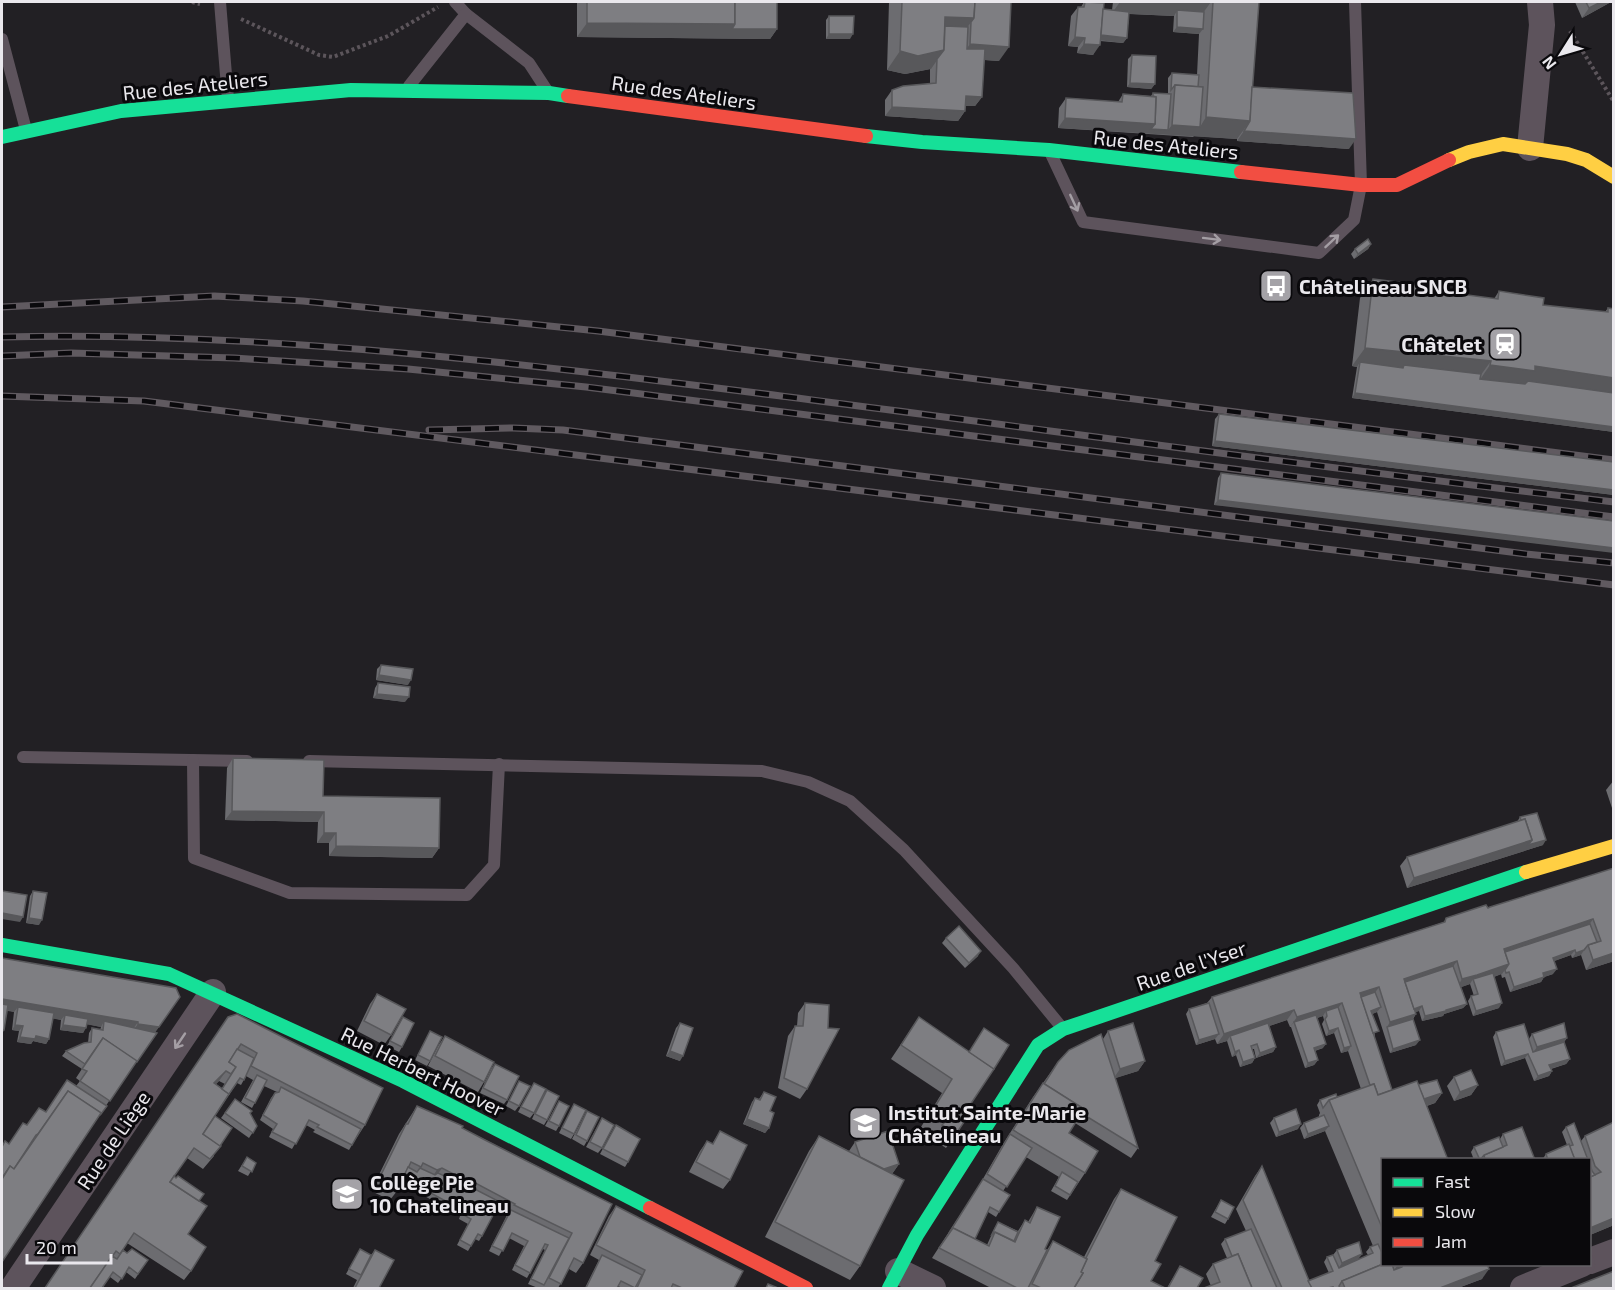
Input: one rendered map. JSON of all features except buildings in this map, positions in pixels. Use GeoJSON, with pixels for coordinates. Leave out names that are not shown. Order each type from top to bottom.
{"type":"FeatureCollection","features":[{"type":"Feature","properties":{"kind":"street"},"geometry":{"type":"LineString","coordinates":[[1530,148],[1542,25],[1540,2]]}},
{"type":"Feature","properties":{"kind":"street","name":"Rue des Ateliers"},"geometry":{"type":"LineString","coordinates":[[2,137],[121,111],[351,90],[549,93],[864,136],[1049,150],[1361,185],[1397,185],[1469,152],[1503,144],[1567,154],[1586,160],[1614,177]]}},
{"type":"Feature","properties":{"kind":"street","name":"Rue de l'Yser"},"geometry":{"type":"LineString","coordinates":[[893,1280],[929,1215],[1038,1045],[1063,1029],[1506,878],[1614,846]]}},
{"type":"Feature","properties":{"kind":"street","name":"Rue Herbert Hoover"},"geometry":{"type":"LineString","coordinates":[[2,945],[169,974],[213,992],[403,1081],[806,1288]]}},
{"type":"Feature","properties":{"kind":"street","name":"Rue de Liège"},"geometry":{"type":"LineString","coordinates":[[13,1288],[213,992]]}},
{"type":"Feature","properties":{"kind":"street"},"geometry":{"type":"LineString","coordinates":[[1591,1261],[1614,1252]]}},
{"type":"Feature","properties":{"kind":"street"},"geometry":{"type":"LineString","coordinates":[[1523,1288],[1577,1266]]}},
{"type":"Feature","properties":{"kind":"street"},"geometry":{"type":"LineString","coordinates":[[893,1280],[933,1288]]}},
{"type":"Feature","properties":{"kind":"lane"},"geometry":{"type":"LineString","coordinates":[[455,2],[466,14],[529,63],[549,93]]}},
{"type":"Feature","properties":{"kind":"lane"},"geometry":{"type":"LineString","coordinates":[[1049,150],[1083,222],[1319,252],[1354,220],[1361,185],[1355,2]]}},
{"type":"Feature","properties":{"kind":"lane"},"geometry":{"type":"LineString","coordinates":[[221,7],[228,100]]}},
{"type":"Feature","properties":{"kind":"lane"},"geometry":{"type":"LineString","coordinates":[[404,91],[466,14]]}},
{"type":"Feature","properties":{"kind":"lane"},"geometry":{"type":"LineString","coordinates":[[2,39],[26,130]]}},
{"type":"Feature","properties":{"kind":"lane"},"geometry":{"type":"LineString","coordinates":[[23,758],[264,761]]}},
{"type":"Feature","properties":{"kind":"lane"},"geometry":{"type":"LineString","coordinates":[[193,760],[194,858],[290,893],[467,895],[494,865],[499,764]]}},
{"type":"Feature","properties":{"kind":"lane"},"geometry":{"type":"LineString","coordinates":[[299,761],[762,771],[808,782],[850,801],[904,850],[1013,968],[1063,1029]]}},
{"type":"Feature","properties":{"kind":"path"},"geometry":{"type":"LineString","coordinates":[[192,2],[221,7],[235,16],[319,55],[333,57],[388,36],[446,2]]}},
{"type":"Feature","properties":{"kind":"path"},"geometry":{"type":"LineString","coordinates":[[1568,29],[1614,102]]}},
{"type":"Feature","properties":{"kind":"railway"},"geometry":{"type":"LineString","coordinates":[[2,307],[214,296],[303,301],[598,331],[1614,460]]}},
{"type":"Feature","properties":{"kind":"railway"},"geometry":{"type":"LineString","coordinates":[[2,337],[200,339],[396,352],[494,362],[789,397],[1614,502]]}},
{"type":"Feature","properties":{"kind":"railway"},"geometry":{"type":"LineString","coordinates":[[2,356],[71,353],[234,358],[408,369],[586,387],[1614,517]]}},
{"type":"Feature","properties":{"kind":"railway"},"geometry":{"type":"LineString","coordinates":[[2,396],[144,401],[1614,585]]}},
{"type":"Feature","properties":{"kind":"railway"},"geometry":{"type":"LineString","coordinates":[[429,430],[513,428],[563,430],[1526,554],[1614,563]]}},
{"type":"Feature","properties":{"kind":"traffic: fast"},"geometry":{"type":"LineString","coordinates":[[2,137],[121,111],[351,90],[549,93],[568,96]]}},
{"type":"Feature","properties":{"kind":"traffic: fast"},"geometry":{"type":"LineString","coordinates":[[866,136],[1049,150],[1241,172]]}},
{"type":"Feature","properties":{"kind":"traffic: fast"},"geometry":{"type":"LineString","coordinates":[[889,1288],[917,1235],[1038,1045],[1063,1029],[1526,872]]}},
{"type":"Feature","properties":{"kind":"traffic: fast"},"geometry":{"type":"LineString","coordinates":[[2,945],[169,974],[403,1081],[650,1208]]}},
{"type":"Feature","properties":{"kind":"traffic: slow"},"geometry":{"type":"LineString","coordinates":[[1449,160],[1469,152],[1503,144],[1567,154],[1586,160],[1614,177]]}},
{"type":"Feature","properties":{"kind":"traffic: slow"},"geometry":{"type":"LineString","coordinates":[[1526,872],[1614,846]]}},
{"type":"Feature","properties":{"kind":"traffic: jam"},"geometry":{"type":"LineString","coordinates":[[568,96],[866,136]]}},
{"type":"Feature","properties":{"kind":"traffic: jam"},"geometry":{"type":"LineString","coordinates":[[1241,172],[1361,185],[1397,185],[1449,160]]}},
{"type":"Feature","properties":{"kind":"traffic: jam"},"geometry":{"type":"LineString","coordinates":[[650,1208],[806,1288]]}},
{"type":"Feature","properties":{"kind":"place","name":"Châtelineau SNCB"},"geometry":{"type":"Point","coordinates":[1276,286]}},
{"type":"Feature","properties":{"kind":"place","name":"Châtelet"},"geometry":{"type":"Point","coordinates":[1505,344]}},
{"type":"Feature","properties":{"kind":"place","name":"Institut Sainte-Marie Châtelineau"},"geometry":{"type":"Point","coordinates":[865,1123]}},
{"type":"Feature","properties":{"kind":"place","name":"Collège Pie 10 Chatelineau"},"geometry":{"type":"Point","coordinates":[347,1194]}}]}
